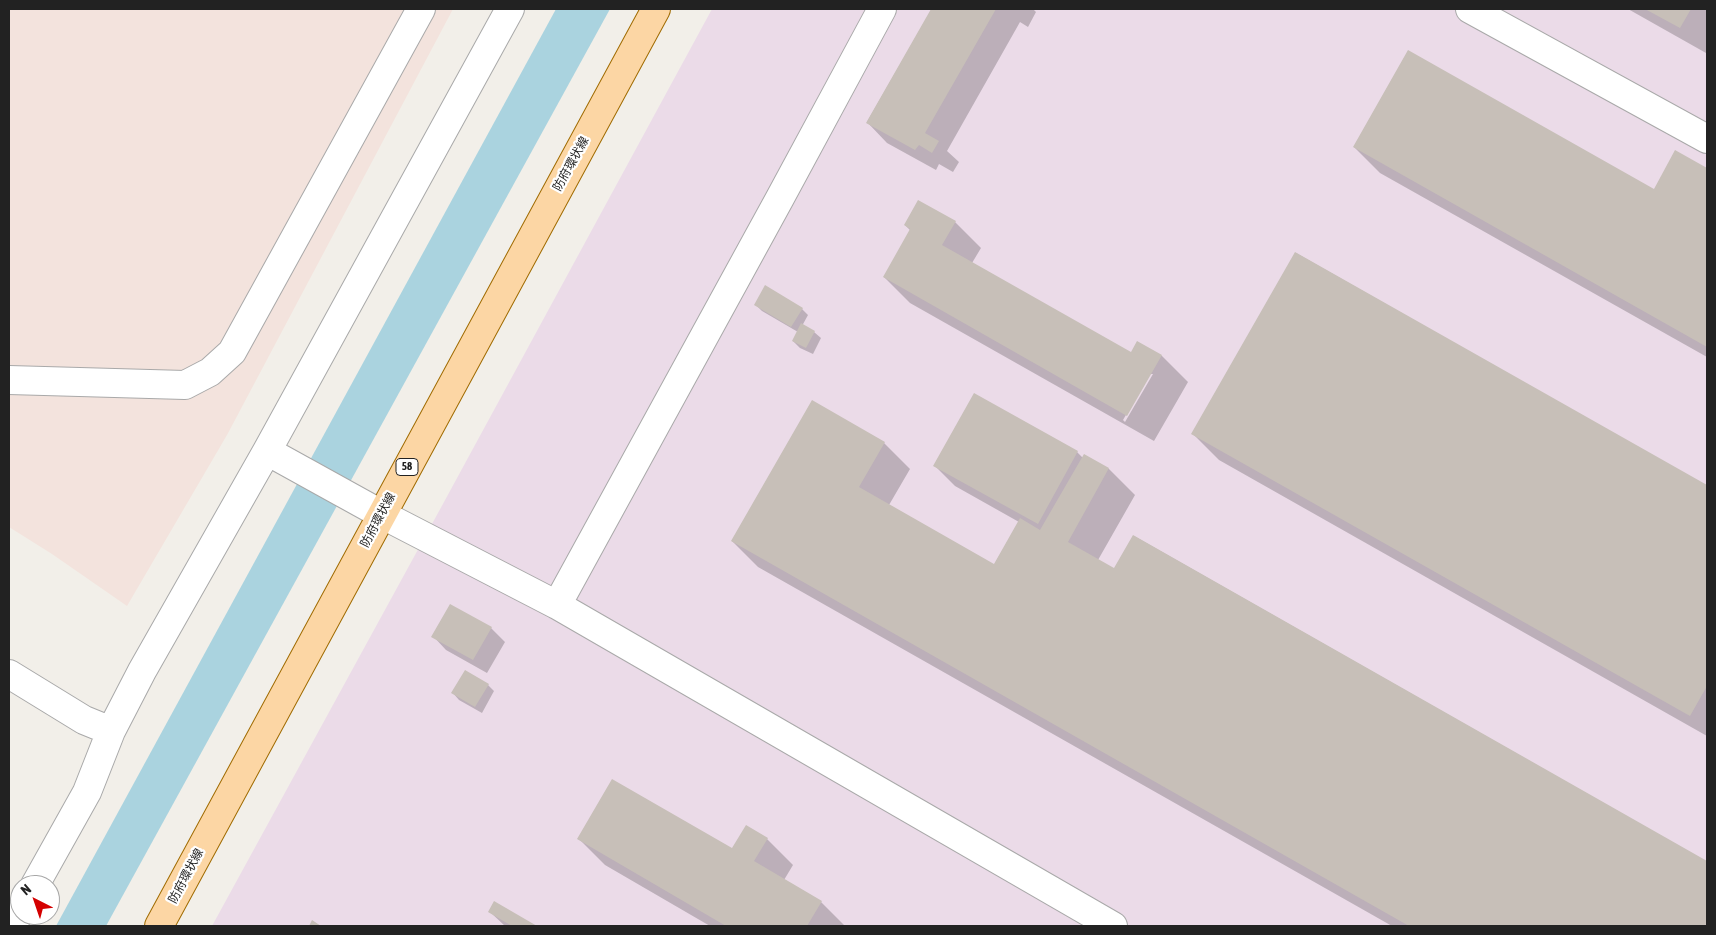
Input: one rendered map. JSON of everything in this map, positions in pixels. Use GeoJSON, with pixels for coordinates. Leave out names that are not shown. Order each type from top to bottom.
{"type":"FeatureCollection","features":[{"type":"Feature","properties":{"kind":"main road","name":"防府環状線"},"geometry":{"type":"LineString","coordinates":[[159,926],[656,9]]}},
{"type":"Feature","properties":{"kind":"street"},"geometry":{"type":"LineString","coordinates":[[9,380],[185,385],[210,372],[232,352],[421,9]]}},
{"type":"Feature","properties":{"kind":"street"},"geometry":{"type":"LineString","coordinates":[[40,875],[86,792],[111,731],[142,671],[273,455],[510,9]]}},
{"type":"Feature","properties":{"kind":"street"},"geometry":{"type":"LineString","coordinates":[[556,605],[882,9]]}},
{"type":"Feature","properties":{"kind":"street"},"geometry":{"type":"LineString","coordinates":[[1470,9],[1707,139]]}},
{"type":"Feature","properties":{"kind":"street"},"geometry":{"type":"LineString","coordinates":[[273,455],[381,514],[556,605],[1113,926]]}},
{"type":"Feature","properties":{"kind":"street"},"geometry":{"type":"LineString","coordinates":[[9,674],[84,720],[111,731]]}},
{"type":"Feature","properties":{"kind":"shaded area"},"geometry":{"type":"Polygon","coordinates":[[[9,9],[453,9],[227,435],[127,606],[9,527],[9,9]]]}},
{"type":"Feature","properties":{"kind":"shaded area"},"geometry":{"type":"Polygon","coordinates":[[[712,9],[1707,9],[1707,926],[212,926],[712,9]]]}},
{"type":"Feature","properties":{"kind":"water"},"geometry":{"type":"Polygon","coordinates":[[[556,9],[610,9],[106,926],[56,926],[60,925],[60,919],[556,9]]]}},
{"type":"Feature","properties":{"kind":"building"},"geometry":{"type":"Polygon","coordinates":[[[931,9],[996,9],[925,133],[939,141],[932,153],[919,145],[915,150],[866,123],[931,9]]]}},
{"type":"Feature","properties":{"kind":"building"},"geometry":{"type":"Polygon","coordinates":[[[1645,9],[1691,9],[1680,28],[1645,9]]]}},
{"type":"Feature","properties":{"kind":"building"},"geometry":{"type":"Polygon","coordinates":[[[1408,50],[1654,189],[1675,150],[1707,168],[1707,347],[1353,147],[1408,50]]]}},
{"type":"Feature","properties":{"kind":"building"},"geometry":{"type":"Polygon","coordinates":[[[918,200],[956,221],[942,245],[1131,352],[1137,341],[1162,355],[1127,416],[883,277],[910,229],[904,225],[918,200]]]}},
{"type":"Feature","properties":{"kind":"building"},"geometry":{"type":"Polygon","coordinates":[[[1295,252],[1707,485],[1707,686],[1690,716],[1191,434],[1295,252]]]}},
{"type":"Feature","properties":{"kind":"building"},"geometry":{"type":"Polygon","coordinates":[[[765,285],[803,308],[791,327],[754,305],[765,285]]]}},
{"type":"Feature","properties":{"kind":"building"},"geometry":{"type":"Polygon","coordinates":[[[801,323],[815,331],[806,348],[792,341],[801,323]]]}},
{"type":"Feature","properties":{"kind":"building"},"geometry":{"type":"Polygon","coordinates":[[[974,393],[1078,451],[1038,524],[933,466],[974,393]]]}},
{"type":"Feature","properties":{"kind":"building"},"geometry":{"type":"Polygon","coordinates":[[[812,400],[885,442],[859,487],[994,564],[1020,518],[1040,530],[1084,454],[1109,468],[1068,542],[1114,568],[1133,535],[1707,861],[1707,926],[1409,926],[731,541],[812,400]]]}},
{"type":"Feature","properties":{"kind":"building"},"geometry":{"type":"Polygon","coordinates":[[[450,604],[492,627],[473,660],[431,637],[450,604]]]}},
{"type":"Feature","properties":{"kind":"building"},"geometry":{"type":"Polygon","coordinates":[[[465,670],[489,684],[475,707],[451,693],[465,670]]]}},
{"type":"Feature","properties":{"kind":"building"},"geometry":{"type":"Polygon","coordinates":[[[612,779],[732,848],[746,825],[768,838],[754,861],[822,901],[807,926],[726,926],[577,839],[612,779]]]}},
{"type":"Feature","properties":{"kind":"building"},"geometry":{"type":"Polygon","coordinates":[[[494,901],[537,926],[512,926],[488,912],[494,901]]]}},
{"type":"Feature","properties":{"kind":"building"},"geometry":{"type":"Polygon","coordinates":[[[312,920],[321,926],[309,926],[312,920]]]}}]}
